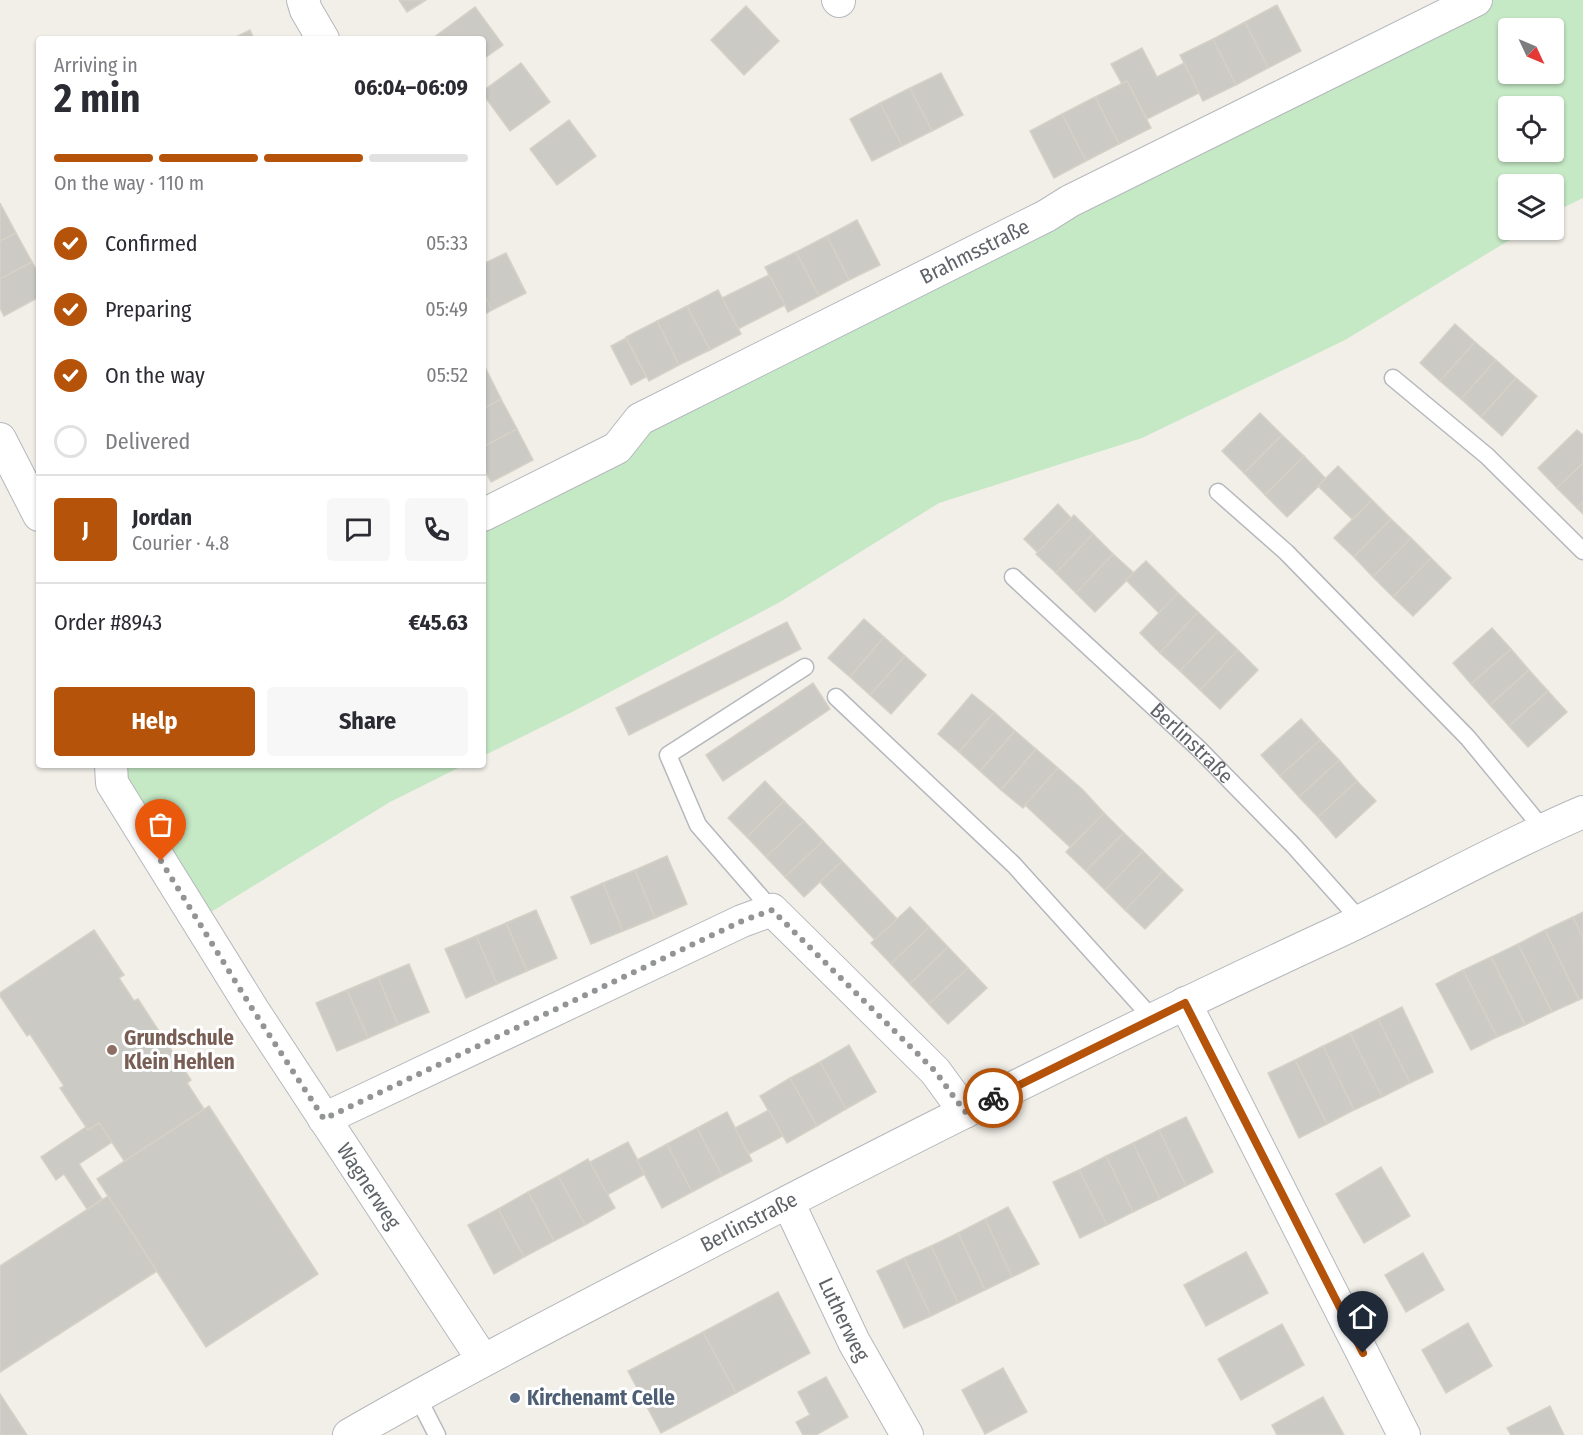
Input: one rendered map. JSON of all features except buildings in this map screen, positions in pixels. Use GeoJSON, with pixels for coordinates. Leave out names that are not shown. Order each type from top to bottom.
{"type":"FeatureCollection","features":[{"type":"Feature","properties":{"kind":"street"},"geometry":{"type":"LineString","coordinates":[[303,0],[306,10],[321,36]]}},
{"type":"Feature","properties":{"kind":"street","name":"Brahmsstraße"},"geometry":{"type":"LineString","coordinates":[[486,514],[617,448],[639,419],[1476,0]]}},
{"type":"Feature","properties":{"kind":"street"},"geometry":{"type":"LineString","coordinates":[[0,439],[36,509]]}},
{"type":"Feature","properties":{"kind":"street","name":"Wagnerweg"},"geometry":{"type":"LineString","coordinates":[[111,768],[112,783],[253,1010],[483,1360]]}},
{"type":"Feature","properties":{"kind":"street","name":"Berlinstraße"},"geometry":{"type":"LineString","coordinates":[[349,1435],[483,1360],[965,1112],[1185,1003],[1361,921],[1544,829],[1583,812]]}},
{"type":"Feature","properties":{"kind":"street"},"geometry":{"type":"LineString","coordinates":[[324,1119],[742,921],[772,910],[935,1071],[965,1112]]}},
{"type":"Feature","properties":{"kind":"street"},"geometry":{"type":"LineString","coordinates":[[1185,1003],[1404,1435]]}},
{"type":"Feature","properties":{"kind":"street","name":"Lutherweg"},"geometry":{"type":"LineString","coordinates":[[788,1202],[854,1342],[908,1435]]}},
{"type":"Feature","properties":{"kind":"lane"},"geometry":{"type":"LineString","coordinates":[[1394,378],[1487,456],[1583,551]]}},
{"type":"Feature","properties":{"kind":"lane"},"geometry":{"type":"LineString","coordinates":[[1218,492],[1286,552],[1468,738],[1544,829]]}},
{"type":"Feature","properties":{"kind":"lane","name":"Berlinstraße"},"geometry":{"type":"LineString","coordinates":[[1013,577],[1198,748],[1293,845],[1361,921]]}},
{"type":"Feature","properties":{"kind":"lane"},"geometry":{"type":"LineString","coordinates":[[772,910],[698,825],[668,755],[805,667]]}},
{"type":"Feature","properties":{"kind":"lane"},"geometry":{"type":"LineString","coordinates":[[836,697],[1014,865],[1153,1019]]}},
{"type":"Feature","properties":{"kind":"lane"},"geometry":{"type":"LineString","coordinates":[[417,1396],[437,1435]]}},
{"type":"Feature","properties":{"kind":"green space"},"geometry":{"type":"Polygon","coordinates":[[[1476,0],[1583,0],[1583,198],[1564,207],[1564,174],[1498,174],[1498,240],[1510,240],[1345,340],[1142,438],[939,503],[780,602],[574,711],[486,755],[486,513],[1476,0]]]}},
{"type":"Feature","properties":{"kind":"green space"},"geometry":{"type":"Polygon","coordinates":[[[113,768],[458,768],[390,802],[198,920],[113,768]]]}},
{"type":"Feature","properties":{"kind":"way so far"},"geometry":{"type":"LineString","coordinates":[[161,861],[253,1010],[324,1119],[742,921],[772,910],[935,1071],[965,1112],[993,1098]]}},
{"type":"Feature","properties":{"kind":"place","name":"Grundschule Klein Hehlen"},"geometry":{"type":"Point","coordinates":[112,1050]}},
{"type":"Feature","properties":{"kind":"place","name":"Kirchenamt Celle"},"geometry":{"type":"Point","coordinates":[515,1398]}},
{"type":"Feature","properties":{"kind":"route"},"geometry":{"type":"LineString","coordinates":[[993,1098],[1185,1003],[1363,1353]]}}]}
